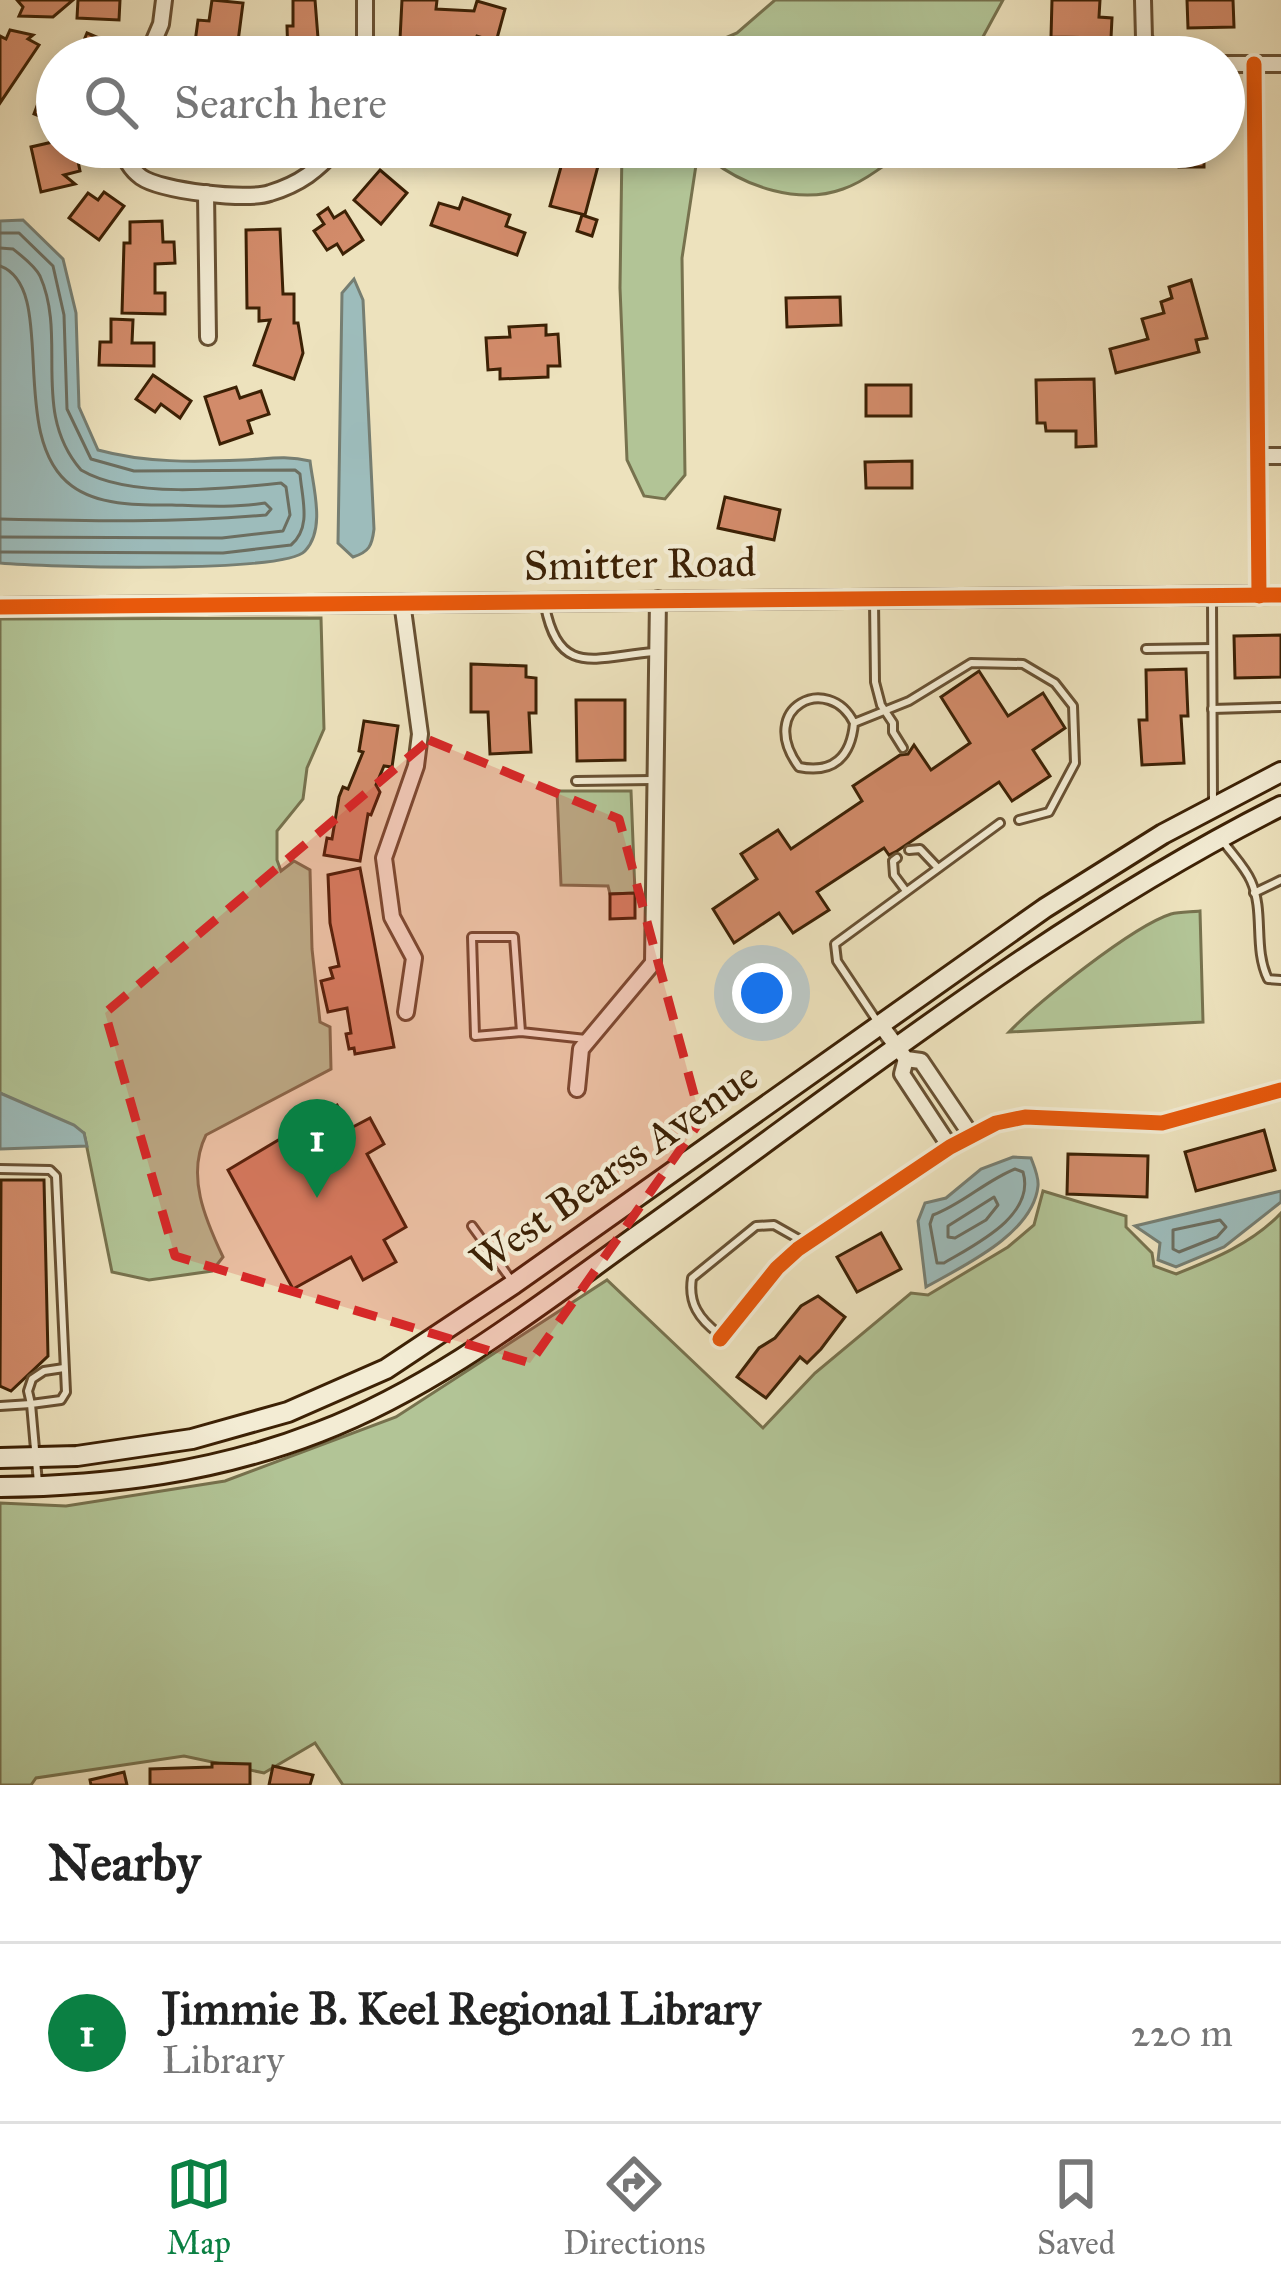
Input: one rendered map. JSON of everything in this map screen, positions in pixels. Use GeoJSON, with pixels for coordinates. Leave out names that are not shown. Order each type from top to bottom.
{"type":"FeatureCollection","features":[{"type":"Feature","properties":{"kind":"main road","name":"West Bearss Avenue"},"geometry":{"type":"LineString","coordinates":[[0,1458],[162,1445],[288,1412],[386,1369],[514,1284],[1059,898],[1281,772]]}},
{"type":"Feature","properties":{"kind":"main road","name":"West Bearss Avenue"},"geometry":{"type":"LineString","coordinates":[[0,1487],[118,1482],[238,1459],[323,1431],[403,1394],[465,1357],[902,1054],[1041,945],[1219,837],[1281,806]]}},
{"type":"Feature","properties":{"kind":"main road"},"geometry":{"type":"LineString","coordinates":[[403,1394],[416,1375],[507,1314],[514,1284]]}},
{"type":"Feature","properties":{"kind":"street"},"geometry":{"type":"LineString","coordinates":[[155,36],[164,0]]}},
{"type":"Feature","properties":{"kind":"street"},"geometry":{"type":"LineString","coordinates":[[365,0],[365,36]]}},
{"type":"Feature","properties":{"kind":"street"},"geometry":{"type":"LineString","coordinates":[[1143,0],[1144,36]]}},
{"type":"Feature","properties":{"kind":"street"},"geometry":{"type":"LineString","coordinates":[[1245,64],[1281,64]]}},
{"type":"Feature","properties":{"kind":"street"},"geometry":{"type":"LineString","coordinates":[[1254,64],[1259,596]]}},
{"type":"Feature","properties":{"kind":"street"},"geometry":{"type":"LineString","coordinates":[[132,168],[145,180],[206,193],[265,195],[319,168]]}},
{"type":"Feature","properties":{"kind":"street"},"geometry":{"type":"LineString","coordinates":[[206,193],[208,338]]}},
{"type":"Feature","properties":{"kind":"street"},"geometry":{"type":"LineString","coordinates":[[1258,456],[1281,456]]}},
{"type":"Feature","properties":{"kind":"street","name":"Smitter Road"},"geometry":{"type":"LineString","coordinates":[[0,607],[1281,595]]}},
{"type":"Feature","properties":{"kind":"street"},"geometry":{"type":"LineString","coordinates":[[577,1089],[581,1049],[653,963],[658,599]]}},
{"type":"Feature","properties":{"kind":"street"},"geometry":{"type":"LineString","coordinates":[[402,602],[420,734],[416,766],[384,858],[392,917],[414,958],[406,1012]]}},
{"type":"Feature","properties":{"kind":"street"},"geometry":{"type":"LineString","coordinates":[[880,1024],[902,1054],[921,1061],[970,1135]]}},
{"type":"Feature","properties":{"kind":"street"},"geometry":{"type":"LineString","coordinates":[[902,1054],[902,1074],[950,1147]]}},
{"type":"Feature","properties":{"kind":"street"},"geometry":{"type":"LineString","coordinates":[[721,1337],[777,1268],[807,1243],[950,1147],[996,1123],[1025,1117],[1162,1123],[1281,1090]]}},
{"type":"Feature","properties":{"kind":"lane"},"geometry":{"type":"LineString","coordinates":[[1212,596],[1213,807]]}},
{"type":"Feature","properties":{"kind":"lane"},"geometry":{"type":"LineString","coordinates":[[874,598],[875,682],[904,748]]}},
{"type":"Feature","properties":{"kind":"lane"},"geometry":{"type":"LineString","coordinates":[[544,601],[550,634],[568,655],[657,652]]}},
{"type":"Feature","properties":{"kind":"lane"},"geometry":{"type":"LineString","coordinates":[[1146,650],[1212,648]]}},
{"type":"Feature","properties":{"kind":"lane"},"geometry":{"type":"LineString","coordinates":[[854,723],[886,712],[971,662],[1023,664],[1054,683],[1073,706],[1075,763],[1049,812],[1019,820]]}},
{"type":"Feature","properties":{"kind":"lane"},"geometry":{"type":"LineString","coordinates":[[811,699],[830,700],[848,710],[854,723],[847,754],[833,766],[817,770],[799,766],[789,752],[785,717],[795,705],[811,699]]}},
{"type":"Feature","properties":{"kind":"lane"},"geometry":{"type":"LineString","coordinates":[[1212,709],[1281,707]]}},
{"type":"Feature","properties":{"kind":"lane"},"geometry":{"type":"LineString","coordinates":[[576,781],[656,780]]}},
{"type":"Feature","properties":{"kind":"lane"},"geometry":{"type":"LineString","coordinates":[[880,1024],[837,962],[835,944],[1000,823]]}},
{"type":"Feature","properties":{"kind":"lane"},"geometry":{"type":"LineString","coordinates":[[1219,837],[1251,879],[1260,962],[1268,979],[1281,980]]}},
{"type":"Feature","properties":{"kind":"lane"},"geometry":{"type":"LineString","coordinates":[[909,850],[926,852],[938,868]]}},
{"type":"Feature","properties":{"kind":"lane"},"geometry":{"type":"LineString","coordinates":[[897,858],[894,874],[906,891]]}},
{"type":"Feature","properties":{"kind":"lane"},"geometry":{"type":"LineString","coordinates":[[1254,892],[1281,880]]}},
{"type":"Feature","properties":{"kind":"lane"},"geometry":{"type":"LineString","coordinates":[[521,1032],[514,937],[472,937],[475,1036],[521,1032],[590,1039]]}},
{"type":"Feature","properties":{"kind":"lane"},"geometry":{"type":"LineString","coordinates":[[0,1169],[50,1170],[56,1175],[65,1397],[0,1406]]}},
{"type":"Feature","properties":{"kind":"lane"},"geometry":{"type":"LineString","coordinates":[[721,1337],[697,1313],[689,1294],[692,1278],[756,1226],[774,1225],[807,1243]]}},
{"type":"Feature","properties":{"kind":"lane"},"geometry":{"type":"LineString","coordinates":[[472,1226],[514,1284]]}},
{"type":"Feature","properties":{"kind":"lane"},"geometry":{"type":"LineString","coordinates":[[38,1487],[28,1391],[32,1379],[44,1371],[64,1368]]}},
{"type":"Feature","properties":{"kind":"highlighted area"},"geometry":{"type":"Polygon","coordinates":[[[429,740],[619,819],[701,1120],[530,1363],[175,1256],[105,1013],[429,740]]]}},
{"type":"Feature","properties":{"kind":"green space"},"geometry":{"type":"Polygon","coordinates":[[[775,0],[1003,0],[983,36],[730,36],[775,0]]]}},
{"type":"Feature","properties":{"kind":"green space"},"geometry":{"type":"Polygon","coordinates":[[[622,168],[696,168],[682,258],[685,475],[665,499],[644,496],[627,460],[620,288],[622,168]]]}},
{"type":"Feature","properties":{"kind":"green space"},"geometry":{"type":"Polygon","coordinates":[[[881,168],[852,186],[809,195],[756,185],[724,169],[881,168]]]}},
{"type":"Feature","properties":{"kind":"green space"},"geometry":{"type":"Polygon","coordinates":[[[321,618],[324,729],[307,768],[303,799],[277,831],[277,860],[281,871],[294,861],[310,870],[312,949],[320,1022],[330,1027],[331,1069],[206,1135],[198,1181],[204,1212],[223,1257],[212,1271],[149,1280],[112,1272],[84,1133],[0,1093],[0,619],[321,618]]]}},
{"type":"Feature","properties":{"kind":"green space"},"geometry":{"type":"Polygon","coordinates":[[[557,791],[631,791],[635,893],[610,894],[608,886],[561,885],[557,791]]]}},
{"type":"Feature","properties":{"kind":"green space"},"geometry":{"type":"Polygon","coordinates":[[[1200,911],[1203,1022],[1009,1032],[1134,933],[1171,914],[1200,911]]]}},
{"type":"Feature","properties":{"kind":"green space"},"geometry":{"type":"Polygon","coordinates":[[[1043,1191],[1126,1216],[1126,1227],[1152,1253],[1154,1266],[1176,1274],[1245,1242],[1281,1213],[1281,1785],[343,1785],[315,1743],[264,1773],[184,1756],[36,1778],[31,1785],[0,1785],[0,1503],[66,1506],[225,1481],[396,1417],[607,1280],[763,1428],[815,1373],[911,1293],[928,1295],[1008,1247],[1034,1225],[1043,1191]]]}},
{"type":"Feature","properties":{"kind":"water"},"geometry":{"type":"Polygon","coordinates":[[[23,220],[63,259],[76,313],[79,407],[98,450],[170,461],[310,461],[317,520],[305,551],[288,558],[210,566],[0,563],[0,221],[23,220]]]}},
{"type":"Feature","properties":{"kind":"water"},"geometry":{"type":"Polygon","coordinates":[[[354,279],[363,300],[374,529],[369,548],[353,557],[338,543],[342,293],[354,279]]]}},
{"type":"Feature","properties":{"kind":"water"},"geometry":{"type":"Polygon","coordinates":[[[0,1093],[74,1125],[84,1133],[87,1146],[0,1149],[0,1093]]]}},
{"type":"Feature","properties":{"kind":"water"},"geometry":{"type":"Polygon","coordinates":[[[1013,1157],[1031,1158],[1038,1179],[1024,1219],[994,1247],[926,1287],[918,1221],[925,1203],[946,1198],[981,1169],[1013,1157]]]}},
{"type":"Feature","properties":{"kind":"water"},"geometry":{"type":"Polygon","coordinates":[[[1281,1191],[1281,1202],[1224,1247],[1176,1267],[1158,1260],[1160,1243],[1135,1226],[1281,1191]]]}},
{"type":"Feature","properties":{"kind":"building"},"geometry":{"type":"Polygon","coordinates":[[[17,0],[73,0],[53,17],[19,16],[23,7],[17,0]]]}},
{"type":"Feature","properties":{"kind":"building"},"geometry":{"type":"Polygon","coordinates":[[[78,0],[120,0],[119,20],[77,18],[78,0]]]}},
{"type":"Feature","properties":{"kind":"building"},"geometry":{"type":"Polygon","coordinates":[[[212,0],[243,3],[239,36],[196,36],[198,20],[209,21],[212,0]]]}},
{"type":"Feature","properties":{"kind":"building"},"geometry":{"type":"Polygon","coordinates":[[[293,0],[315,0],[318,36],[287,36],[287,26],[293,26],[293,0]]]}},
{"type":"Feature","properties":{"kind":"building"},"geometry":{"type":"Polygon","coordinates":[[[402,0],[437,0],[436,9],[474,11],[477,1],[505,9],[498,36],[400,36],[402,0]]]}},
{"type":"Feature","properties":{"kind":"building"},"geometry":{"type":"Polygon","coordinates":[[[1052,0],[1100,0],[1099,17],[1112,18],[1111,36],[1051,36],[1052,0]]]}},
{"type":"Feature","properties":{"kind":"building"},"geometry":{"type":"Polygon","coordinates":[[[1187,0],[1233,0],[1234,27],[1188,28],[1187,0]]]}},
{"type":"Feature","properties":{"kind":"building"},"geometry":{"type":"Polygon","coordinates":[[[10,30],[33,35],[28,39],[36,43],[36,49],[0,103],[0,36],[6,39],[10,30]]]}},
{"type":"Feature","properties":{"kind":"building"},"geometry":{"type":"Polygon","coordinates":[[[36,146],[36,168],[79,168],[64,175],[75,184],[41,192],[31,147],[36,146]]]}},
{"type":"Feature","properties":{"kind":"building"},"geometry":{"type":"Polygon","coordinates":[[[561,168],[597,168],[585,215],[550,206],[561,168]]]}},
{"type":"Feature","properties":{"kind":"building"},"geometry":{"type":"Polygon","coordinates":[[[380,170],[407,193],[381,224],[354,200],[380,170]]]}},
{"type":"Feature","properties":{"kind":"building"},"geometry":{"type":"Polygon","coordinates":[[[104,192],[124,206],[99,240],[69,218],[88,193],[98,200],[104,192]]]}},
{"type":"Feature","properties":{"kind":"building"},"geometry":{"type":"Polygon","coordinates":[[[463,198],[510,215],[506,226],[525,233],[517,255],[431,225],[439,203],[459,209],[463,198]]]}},
{"type":"Feature","properties":{"kind":"building"},"geometry":{"type":"Polygon","coordinates":[[[328,208],[334,218],[345,211],[363,240],[343,254],[337,244],[327,250],[314,231],[324,224],[318,215],[328,208]]]}},
{"type":"Feature","properties":{"kind":"building"},"geometry":{"type":"Polygon","coordinates":[[[582,215],[597,220],[592,236],[577,231],[582,215]]]}},
{"type":"Feature","properties":{"kind":"building"},"geometry":{"type":"Polygon","coordinates":[[[162,221],[163,242],[174,242],[175,263],[155,264],[155,293],[165,293],[165,314],[122,313],[124,243],[130,243],[130,222],[162,221]]]}},
{"type":"Feature","properties":{"kind":"building"},"geometry":{"type":"Polygon","coordinates":[[[280,229],[283,294],[294,294],[294,323],[298,323],[303,353],[294,379],[254,365],[270,320],[259,321],[259,308],[247,308],[246,230],[280,229]]]}},
{"type":"Feature","properties":{"kind":"building"},"geometry":{"type":"Polygon","coordinates":[[[1191,280],[1207,338],[1196,340],[1199,352],[1116,373],[1110,349],[1148,339],[1142,319],[1164,313],[1161,302],[1172,298],[1169,287],[1191,280]]]}},
{"type":"Feature","properties":{"kind":"building"},"geometry":{"type":"Polygon","coordinates":[[[840,297],[841,325],[787,327],[786,298],[840,297]]]}},
{"type":"Feature","properties":{"kind":"building"},"geometry":{"type":"Polygon","coordinates":[[[111,319],[133,320],[132,343],[154,343],[154,366],[99,365],[100,342],[111,342],[111,319]]]}},
{"type":"Feature","properties":{"kind":"building"},"geometry":{"type":"Polygon","coordinates":[[[546,325],[546,335],[558,334],[560,366],[548,366],[548,377],[500,379],[500,369],[488,370],[486,338],[510,337],[509,327],[546,325]]]}},
{"type":"Feature","properties":{"kind":"building"},"geometry":{"type":"Polygon","coordinates":[[[153,375],[191,401],[180,418],[161,404],[155,412],[136,399],[153,375]]]}},
{"type":"Feature","properties":{"kind":"building"},"geometry":{"type":"Polygon","coordinates":[[[1094,379],[1096,446],[1076,447],[1076,431],[1046,431],[1045,423],[1037,423],[1036,380],[1094,379]]]}},
{"type":"Feature","properties":{"kind":"building"},"geometry":{"type":"Polygon","coordinates":[[[866,385],[911,385],[911,416],[866,416],[866,385]]]}},
{"type":"Feature","properties":{"kind":"building"},"geometry":{"type":"Polygon","coordinates":[[[236,387],[240,398],[261,391],[269,414],[248,421],[252,433],[220,444],[205,397],[236,387]]]}},
{"type":"Feature","properties":{"kind":"building"},"geometry":{"type":"Polygon","coordinates":[[[912,461],[912,488],[866,488],[865,462],[912,461]]]}},
{"type":"Feature","properties":{"kind":"building"},"geometry":{"type":"Polygon","coordinates":[[[725,497],[780,510],[774,540],[718,528],[725,497]]]}},
{"type":"Feature","properties":{"kind":"building"},"geometry":{"type":"Polygon","coordinates":[[[1281,635],[1281,677],[1235,678],[1234,636],[1281,635]]]}},
{"type":"Feature","properties":{"kind":"building"},"geometry":{"type":"Polygon","coordinates":[[[471,664],[526,666],[526,677],[536,678],[536,713],[529,713],[531,752],[490,754],[488,712],[471,712],[471,664]]]}},
{"type":"Feature","properties":{"kind":"building"},"geometry":{"type":"Polygon","coordinates":[[[1186,669],[1188,716],[1181,716],[1184,763],[1142,765],[1139,720],[1147,720],[1146,670],[1186,669]]]}},
{"type":"Feature","properties":{"kind":"building"},"geometry":{"type":"Polygon","coordinates":[[[979,671],[1008,716],[1043,693],[1065,728],[1033,750],[1050,776],[1012,801],[999,782],[897,851],[889,855],[884,848],[817,892],[829,910],[793,933],[779,913],[734,943],[713,909],[757,879],[741,854],[778,830],[791,849],[862,801],[853,786],[908,754],[914,745],[931,770],[970,743],[941,697],[979,671]]]}},
{"type":"Feature","properties":{"kind":"building"},"geometry":{"type":"Polygon","coordinates":[[[576,700],[625,700],[625,760],[577,761],[576,700]]]}},
{"type":"Feature","properties":{"kind":"building"},"geometry":{"type":"Polygon","coordinates":[[[364,721],[398,726],[392,767],[384,766],[376,785],[380,792],[368,814],[360,861],[324,855],[327,838],[332,839],[339,797],[343,787],[348,789],[363,752],[359,751],[364,721]]]}},
{"type":"Feature","properties":{"kind":"building"},"geometry":{"type":"Polygon","coordinates":[[[360,868],[394,1047],[355,1054],[346,1034],[351,1033],[347,1008],[328,1012],[321,981],[333,978],[330,968],[339,966],[330,923],[328,875],[360,868]]]}},
{"type":"Feature","properties":{"kind":"building"},"geometry":{"type":"Polygon","coordinates":[[[635,893],[635,918],[610,919],[610,894],[635,893]]]}},
{"type":"Feature","properties":{"kind":"building"},"geometry":{"type":"Polygon","coordinates":[[[337,1105],[349,1129],[370,1118],[384,1144],[367,1154],[406,1227],[384,1240],[396,1262],[363,1280],[351,1257],[293,1289],[228,1170],[337,1105]]]}},
{"type":"Feature","properties":{"kind":"building"},"geometry":{"type":"Polygon","coordinates":[[[1264,1130],[1275,1170],[1196,1191],[1185,1152],[1264,1130]]]}},
{"type":"Feature","properties":{"kind":"building"},"geometry":{"type":"Polygon","coordinates":[[[1068,1154],[1148,1156],[1147,1197],[1067,1194],[1068,1154]]]}},
{"type":"Feature","properties":{"kind":"building"},"geometry":{"type":"Polygon","coordinates":[[[1,1180],[44,1180],[48,1356],[11,1391],[0,1386],[1,1180]]]}},
{"type":"Feature","properties":{"kind":"building"},"geometry":{"type":"Polygon","coordinates":[[[881,1233],[901,1269],[857,1292],[837,1257],[881,1233]]]}},
{"type":"Feature","properties":{"kind":"building"},"geometry":{"type":"Polygon","coordinates":[[[818,1296],[845,1317],[807,1363],[800,1357],[766,1398],[737,1377],[801,1306],[818,1296]]]}},
{"type":"Feature","properties":{"kind":"building"},"geometry":{"type":"Polygon","coordinates":[[[212,1763],[250,1764],[250,1785],[150,1785],[150,1769],[212,1767],[212,1763]]]}},
{"type":"Feature","properties":{"kind":"building"},"geometry":{"type":"Polygon","coordinates":[[[273,1766],[313,1775],[310,1785],[269,1785],[273,1766]]]}},
{"type":"Feature","properties":{"kind":"building"},"geometry":{"type":"Polygon","coordinates":[[[124,1772],[127,1785],[91,1785],[90,1780],[124,1772]]]}},
{"type":"Feature","properties":{"kind":"cycle path"},"geometry":{"type":"LineString","coordinates":[[1254,64],[1259,596]]}},
{"type":"Feature","properties":{"kind":"cycle path"},"geometry":{"type":"LineString","coordinates":[[0,607],[1281,595]]}},
{"type":"Feature","properties":{"kind":"cycle path"},"geometry":{"type":"LineString","coordinates":[[720,1339],[798,1249],[950,1147],[996,1123],[1025,1117],[1162,1123],[1281,1090]]}},
{"type":"Feature","properties":{"kind":"place","name":"Jimmie B. Keel Regional Library"},"geometry":{"type":"Point","coordinates":[317,1198]}}]}
